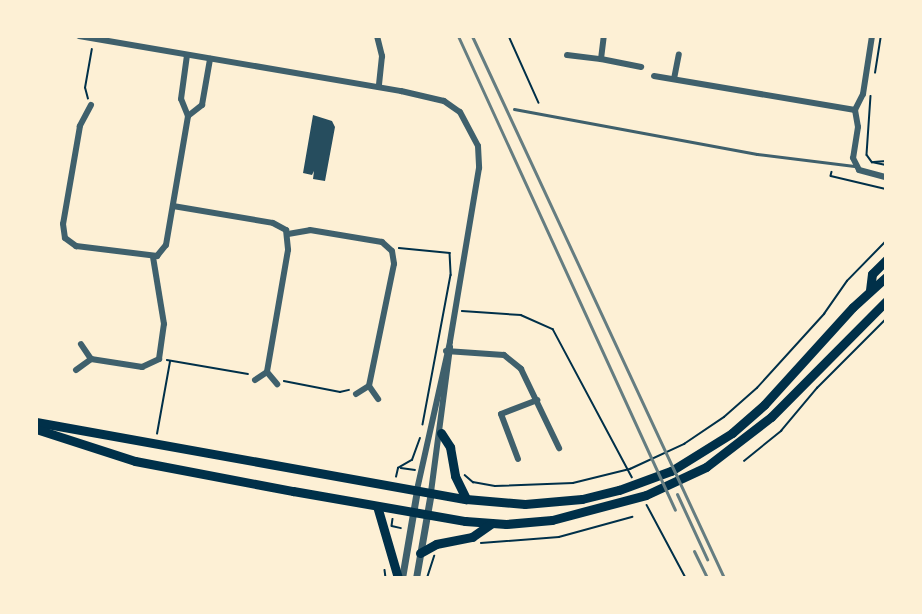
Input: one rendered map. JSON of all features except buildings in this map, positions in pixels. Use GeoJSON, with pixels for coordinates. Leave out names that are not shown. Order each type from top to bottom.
{"type":"FeatureCollection","features":[{"type":"Feature","properties":{"kind":"main road"},"geometry":{"type":"LineString","coordinates":[[870,290],[872,274],[886,260]]}},
{"type":"Feature","properties":{"kind":"main road"},"geometry":{"type":"LineString","coordinates":[[36,422],[155,445],[466,498],[546,503],[619,490],[686,463],[732,433],[764,405],[870,290],[886,277]]}},
{"type":"Feature","properties":{"kind":"main road"},"geometry":{"type":"LineString","coordinates":[[36,429],[135,461],[377,506],[492,524],[552,520],[625,502],[686,478],[737,445],[886,301]]}},
{"type":"Feature","properties":{"kind":"main road"},"geometry":{"type":"LineString","coordinates":[[441,433],[450,447],[455,476],[466,498]]}},
{"type":"Feature","properties":{"kind":"main road"},"geometry":{"type":"LineString","coordinates":[[377,506],[400,578]]}},
{"type":"Feature","properties":{"kind":"main road"},"geometry":{"type":"LineString","coordinates":[[420,553],[436,544],[472,537],[492,524]]}},
{"type":"Feature","properties":{"kind":"street"},"geometry":{"type":"LineString","coordinates":[[79,36],[438,99],[456,107],[467,123],[480,157],[450,342],[412,512],[400,578]]}},
{"type":"Feature","properties":{"kind":"street"},"geometry":{"type":"LineString","coordinates":[[377,36],[382,56],[379,87]]}},
{"type":"Feature","properties":{"kind":"street"},"geometry":{"type":"LineString","coordinates":[[601,59],[604,36]]}},
{"type":"Feature","properties":{"kind":"street"},"geometry":{"type":"LineString","coordinates":[[872,36],[863,94],[855,110],[858,127],[854,166],[886,177]]}},
{"type":"Feature","properties":{"kind":"street"},"geometry":{"type":"LineString","coordinates":[[674,79],[679,54]]}},
{"type":"Feature","properties":{"kind":"street"},"geometry":{"type":"LineString","coordinates":[[567,55],[641,67]]}},
{"type":"Feature","properties":{"kind":"street"},"geometry":{"type":"LineString","coordinates":[[91,105],[81,126],[63,224],[65,238],[76,246],[153,257],[165,248],[188,116],[181,99],[187,56]]}},
{"type":"Feature","properties":{"kind":"street"},"geometry":{"type":"LineString","coordinates":[[188,116],[202,105],[210,59]]}},
{"type":"Feature","properties":{"kind":"street"},"geometry":{"type":"LineString","coordinates":[[654,76],[855,110]]}},
{"type":"Feature","properties":{"kind":"street"},"geometry":{"type":"LineString","coordinates":[[172,206],[273,223],[283,227],[288,234],[267,372],[255,380]]}},
{"type":"Feature","properties":{"kind":"street"},"geometry":{"type":"LineString","coordinates":[[288,234],[310,230],[382,242],[392,250],[393,264],[369,386],[378,399]]}},
{"type":"Feature","properties":{"kind":"street"},"geometry":{"type":"LineString","coordinates":[[76,370],[91,359],[142,368],[153,365],[161,356],[164,316],[153,257]]}},
{"type":"Feature","properties":{"kind":"street"},"geometry":{"type":"LineString","coordinates":[[81,344],[91,359]]}},
{"type":"Feature","properties":{"kind":"street"},"geometry":{"type":"LineString","coordinates":[[448,351],[504,355],[524,374],[559,448]]}},
{"type":"Feature","properties":{"kind":"street"},"geometry":{"type":"LineString","coordinates":[[417,578],[441,433],[448,351]]}},
{"type":"Feature","properties":{"kind":"street"},"geometry":{"type":"LineString","coordinates":[[267,372],[277,384]]}},
{"type":"Feature","properties":{"kind":"street"},"geometry":{"type":"LineString","coordinates":[[356,394],[369,386]]}},
{"type":"Feature","properties":{"kind":"street"},"geometry":{"type":"LineString","coordinates":[[518,459],[501,414],[537,400]]}},
{"type":"Feature","properties":{"kind":"lane"},"geometry":{"type":"LineString","coordinates":[[514,109],[746,152],[854,166]]}},
{"type":"Feature","properties":{"kind":"path"},"geometry":{"type":"LineString","coordinates":[[509,36],[539,103]]}},
{"type":"Feature","properties":{"kind":"path"},"geometry":{"type":"LineString","coordinates":[[873,79],[881,36]]}},
{"type":"Feature","properties":{"kind":"path"},"geometry":{"type":"LineString","coordinates":[[91,105],[85,88],[92,50]]}},
{"type":"Feature","properties":{"kind":"path"},"geometry":{"type":"LineString","coordinates":[[871,89],[867,155],[873,162],[886,165]]}},
{"type":"Feature","properties":{"kind":"path"},"geometry":{"type":"LineString","coordinates":[[873,162],[886,161]]}},
{"type":"Feature","properties":{"kind":"path"},"geometry":{"type":"LineString","coordinates":[[832,172],[831,176],[886,189]]}},
{"type":"Feature","properties":{"kind":"path"},"geometry":{"type":"LineString","coordinates":[[463,472],[478,484],[518,487],[573,483],[612,475],[667,453],[724,417],[776,368],[824,314],[847,281],[886,241]]}},
{"type":"Feature","properties":{"kind":"path"},"geometry":{"type":"LineString","coordinates":[[392,250],[406,246],[450,253],[451,275],[420,437],[412,460],[398,468]]}},
{"type":"Feature","properties":{"kind":"path"},"geometry":{"type":"LineString","coordinates":[[456,310],[521,315],[553,329],[636,484]]}},
{"type":"Feature","properties":{"kind":"path"},"geometry":{"type":"LineString","coordinates":[[744,461],[781,431],[817,388],[886,319]]}},
{"type":"Feature","properties":{"kind":"path"},"geometry":{"type":"LineString","coordinates":[[161,356],[171,361],[251,375],[255,380]]}},
{"type":"Feature","properties":{"kind":"path"},"geometry":{"type":"LineString","coordinates":[[155,445],[171,361]]}},
{"type":"Feature","properties":{"kind":"path"},"geometry":{"type":"LineString","coordinates":[[277,384],[283,380],[340,392],[352,388],[356,394]]}},
{"type":"Feature","properties":{"kind":"path"},"geometry":{"type":"LineString","coordinates":[[642,495],[686,578]]}},
{"type":"Feature","properties":{"kind":"path"},"geometry":{"type":"LineString","coordinates":[[472,544],[559,537],[632,517]]}},
{"type":"Feature","properties":{"kind":"path"},"geometry":{"type":"LineString","coordinates":[[393,518],[392,526],[404,528]]}},
{"type":"Feature","properties":{"kind":"path"},"geometry":{"type":"LineString","coordinates":[[427,578],[439,552]]}},
{"type":"Feature","properties":{"kind":"railway"},"geometry":{"type":"LineString","coordinates":[[458,36],[675,510]]}},
{"type":"Feature","properties":{"kind":"railway"},"geometry":{"type":"LineString","coordinates":[[472,36],[724,578]]}},
{"type":"Feature","properties":{"kind":"railway"},"geometry":{"type":"LineString","coordinates":[[677,494],[707,559]]}},
{"type":"Feature","properties":{"kind":"railway"},"geometry":{"type":"LineString","coordinates":[[694,551],[707,578]]}}]}
